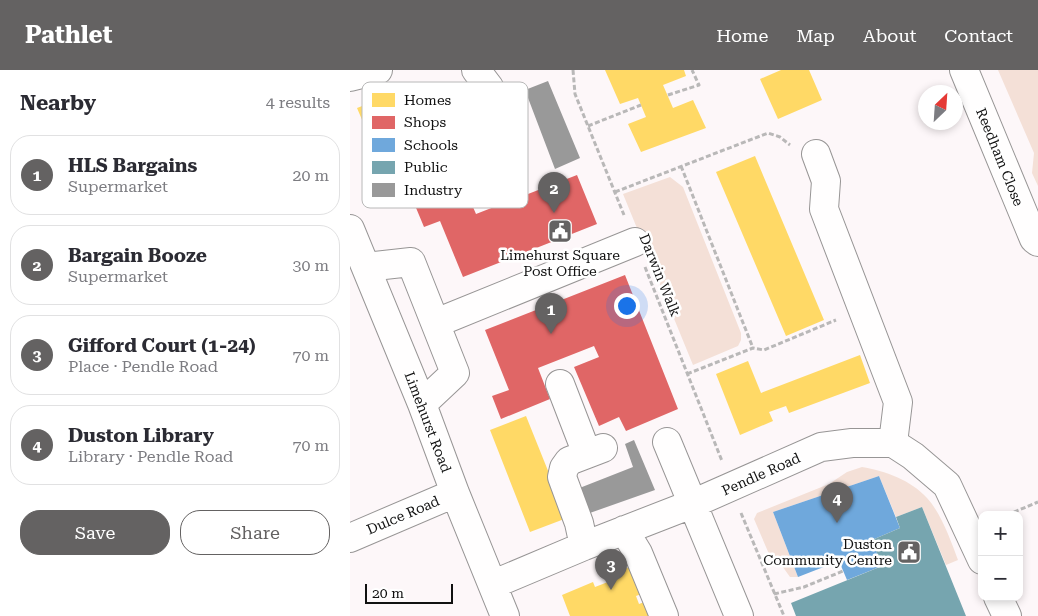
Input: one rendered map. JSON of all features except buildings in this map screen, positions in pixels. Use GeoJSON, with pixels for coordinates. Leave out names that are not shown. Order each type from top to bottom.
{"type":"FeatureCollection","features":[{"type":"Feature","properties":{"kind":"street"},"geometry":{"type":"LineString","coordinates":[[350,76],[378,70]]}},
{"type":"Feature","properties":{"kind":"street"},"geometry":{"type":"LineString","coordinates":[[476,70],[485,82]]}},
{"type":"Feature","properties":{"kind":"street","name":"Reedham Close"},"geometry":{"type":"LineString","coordinates":[[964,70],[1034,239],[1038,242]]}},
{"type":"Feature","properties":{"kind":"street"},"geometry":{"type":"LineString","coordinates":[[816,154],[826,181],[824,209],[898,402],[893,443],[913,456],[947,485],[980,556]]}},
{"type":"Feature","properties":{"kind":"street","name":"Limehurst Road"},"geometry":{"type":"LineString","coordinates":[[350,229],[422,404],[455,493],[494,584],[505,616]]}},
{"type":"Feature","properties":{"kind":"street"},"geometry":{"type":"LineString","coordinates":[[436,323],[635,242]]}},
{"type":"Feature","properties":{"kind":"street"},"geometry":{"type":"LineString","coordinates":[[366,267],[411,262],[436,323],[455,372],[422,404]]}},
{"type":"Feature","properties":{"kind":"street"},"geometry":{"type":"LineString","coordinates":[[560,384],[595,451],[569,460],[564,468],[562,477],[584,546]]}},
{"type":"Feature","properties":{"kind":"street"},"geometry":{"type":"LineString","coordinates":[[667,442],[739,616]]}},
{"type":"Feature","properties":{"kind":"street","name":"Pendle Road"},"geometry":{"type":"LineString","coordinates":[[494,584],[584,546],[692,504],[736,499],[821,447],[852,443],[893,443]]}},
{"type":"Feature","properties":{"kind":"street","name":"Dulce Road"},"geometry":{"type":"LineString","coordinates":[[350,538],[455,493]]}},
{"type":"Feature","properties":{"kind":"street"},"geometry":{"type":"LineString","coordinates":[[624,530],[638,553],[664,616]]}},
{"type":"Feature","properties":{"kind":"street"},"geometry":{"type":"LineString","coordinates":[[1000,601],[1007,616]]}},
{"type":"Feature","properties":{"kind":"path","name":"Darwin Walk"},"geometry":{"type":"LineString","coordinates":[[572,70],[575,94],[784,616]]}},
{"type":"Feature","properties":{"kind":"path"},"geometry":{"type":"LineString","coordinates":[[668,95],[699,85],[692,70]]}},
{"type":"Feature","properties":{"kind":"path"},"geometry":{"type":"LineString","coordinates":[[588,126],[641,105]]}},
{"type":"Feature","properties":{"kind":"path"},"geometry":{"type":"LineString","coordinates":[[615,192],[768,133],[780,137],[787,144],[816,154]]}},
{"type":"Feature","properties":{"kind":"path"},"geometry":{"type":"LineString","coordinates":[[682,166],[753,348]]}},
{"type":"Feature","properties":{"kind":"path"},"geometry":{"type":"LineString","coordinates":[[687,374],[753,348],[764,350],[862,308]]}},
{"type":"Feature","properties":{"kind":"path"},"geometry":{"type":"LineString","coordinates":[[1017,511],[1038,502]]}},
{"type":"Feature","properties":{"kind":"path"},"geometry":{"type":"LineString","coordinates":[[774,594],[804,587],[843,571]]}},
{"type":"Feature","properties":{"kind":"shaded area"},"geometry":{"type":"Polygon","coordinates":[[[998,70],[1038,70],[1038,186],[1032,173],[1034,153],[998,70]]]}},
{"type":"Feature","properties":{"kind":"shaded area"},"geometry":{"type":"Polygon","coordinates":[[[670,177],[683,187],[741,333],[741,340],[738,346],[693,365],[623,194],[670,177]]]}},
{"type":"Feature","properties":{"kind":"shaded area"},"geometry":{"type":"Polygon","coordinates":[[[862,467],[897,477],[921,492],[932,504],[941,519],[958,560],[946,565],[922,507],[896,517],[879,476],[773,512],[798,577],[790,577],[780,563],[769,554],[754,519],[757,513],[829,484],[847,472],[862,467]]]}},
{"type":"Feature","properties":{"kind":"place","name":"Bargain Booze"},"geometry":{"type":"Point","coordinates":[554,213]}},
{"type":"Feature","properties":{"kind":"place","name":"Limehurst Square Post Office"},"geometry":{"type":"Point","coordinates":[560,231]}},
{"type":"Feature","properties":{"kind":"place","name":"HLS Bargains"},"geometry":{"type":"Point","coordinates":[551,334]}},
{"type":"Feature","properties":{"kind":"place","name":"Duston Library"},"geometry":{"type":"Point","coordinates":[837,523]}},
{"type":"Feature","properties":{"kind":"place","name":"Duston Community Centre"},"geometry":{"type":"Point","coordinates":[909,552]}},
{"type":"Feature","properties":{"kind":"place","name":"Gifford Court (1-24)"},"geometry":{"type":"Point","coordinates":[611,590]}}]}
